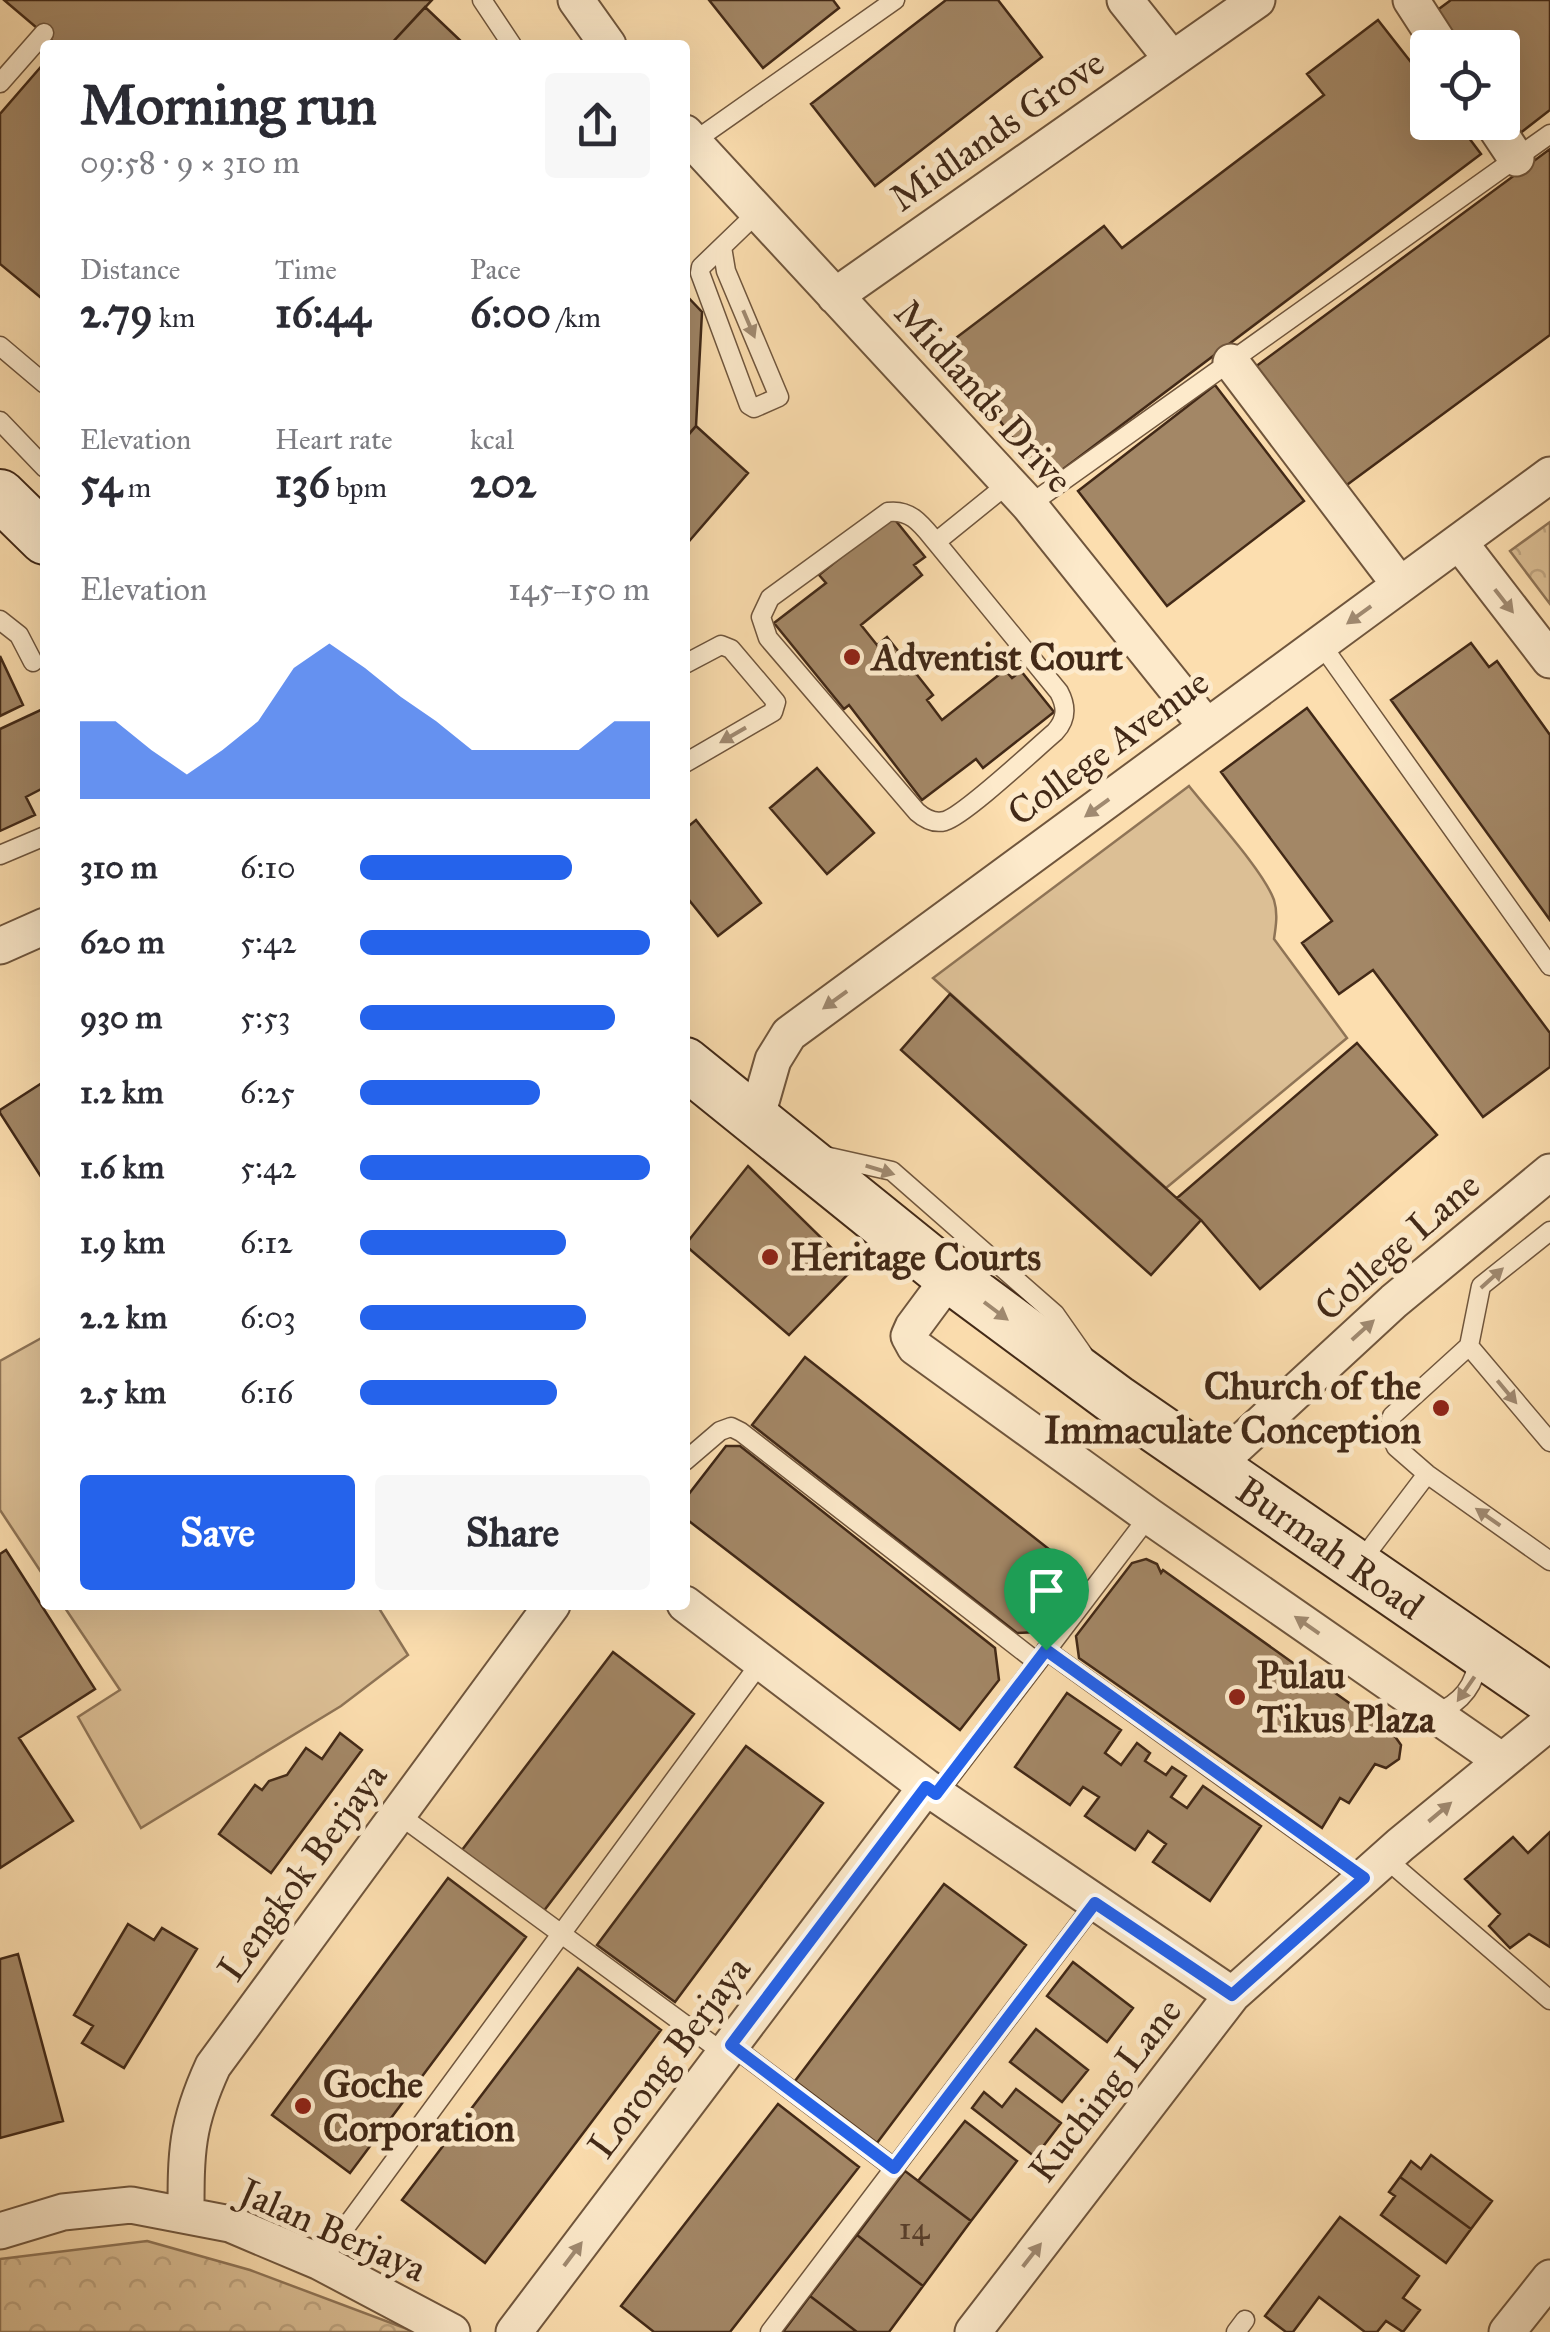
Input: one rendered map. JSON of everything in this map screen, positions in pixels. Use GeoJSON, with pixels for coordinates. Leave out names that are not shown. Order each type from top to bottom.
{"type":"FeatureCollection","features":[{"type":"Feature","properties":{"kind":"main road"},"geometry":{"type":"LineString","coordinates":[[0,495],[40,535]]}},
{"type":"Feature","properties":{"kind":"main road","name":"Burmah Road"},"geometry":{"type":"LineString","coordinates":[[690,1067],[950,1277],[1116,1400],[1550,1699]]}},
{"type":"Feature","properties":{"kind":"street"},"geometry":{"type":"LineString","coordinates":[[576,0],[604,40]]}},
{"type":"Feature","properties":{"kind":"street"},"geometry":{"type":"LineString","coordinates":[[1125,0],[1172,60]]}},
{"type":"Feature","properties":{"kind":"street","name":"Midlands Grove"},"geometry":{"type":"LineString","coordinates":[[835,296],[1257,0]]}},
{"type":"Feature","properties":{"kind":"street"},"geometry":{"type":"LineString","coordinates":[[1411,0],[1430,30]]}},
{"type":"Feature","properties":{"kind":"street","name":"Midlands Drive"},"geometry":{"type":"LineString","coordinates":[[690,138],[1019,494],[1207,727]]}},
{"type":"Feature","properties":{"kind":"street"},"geometry":{"type":"LineString","coordinates":[[1504,140],[1516,158]]}},
{"type":"Feature","properties":{"kind":"street"},"geometry":{"type":"LineString","coordinates":[[1231,362],[1400,585]]}},
{"type":"Feature","properties":{"kind":"street","name":"College Avenue"},"geometry":{"type":"LineString","coordinates":[[771,1133],[774,1060],[789,1034],[1550,475]]}},
{"type":"Feature","properties":{"kind":"street"},"geometry":{"type":"LineString","coordinates":[[1459,542],[1550,660]]}},
{"type":"Feature","properties":{"kind":"street"},"geometry":{"type":"LineString","coordinates":[[0,946],[40,928]]}},
{"type":"Feature","properties":{"kind":"street","name":"College Lane"},"geometry":{"type":"LineString","coordinates":[[1214,1468],[1394,1301],[1550,1172]]}},
{"type":"Feature","properties":{"kind":"street"},"geometry":{"type":"LineString","coordinates":[[950,1277],[913,1326],[909,1336],[915,1347],[1149,1516],[1502,1761]]}},
{"type":"Feature","properties":{"kind":"street"},"geometry":{"type":"LineString","coordinates":[[690,1608],[931,1790],[1232,1995]]}},
{"type":"Feature","properties":{"kind":"street","name":"Lengkok Berjaya"},"geometry":{"type":"LineString","coordinates":[[186,2215],[186,2150],[194,2108],[213,2066],[548,1610]]}},
{"type":"Feature","properties":{"kind":"street","name":"Kuching Lane"},"geometry":{"type":"LineString","coordinates":[[973,2332],[1232,1995],[1374,1868],[1550,1722]]}},
{"type":"Feature","properties":{"kind":"street"},"geometry":{"type":"LineString","coordinates":[[870,1744],[887,1785],[890,1834]]}},
{"type":"Feature","properties":{"kind":"street","name":"Lorong Berjaya"},"geometry":{"type":"LineString","coordinates":[[514,2332],[890,1834],[931,1790]]}},
{"type":"Feature","properties":{"kind":"street","name":"Jalan Berjaya"},"geometry":{"type":"LineString","coordinates":[[0,2231],[63,2212],[132,2205],[230,2224],[320,2262],[452,2332]]}},
{"type":"Feature","properties":{"kind":"street"},"geometry":{"type":"LineString","coordinates":[[1507,2332],[1550,2278]]}},
{"type":"Feature","properties":{"kind":"lane"},"geometry":{"type":"LineString","coordinates":[[482,0],[509,40]]}},
{"type":"Feature","properties":{"kind":"lane"},"geometry":{"type":"LineString","coordinates":[[690,136],[886,2]]}},
{"type":"Feature","properties":{"kind":"lane"},"geometry":{"type":"LineString","coordinates":[[0,83],[44,33]]}},
{"type":"Feature","properties":{"kind":"lane"},"geometry":{"type":"LineString","coordinates":[[936,542],[1231,362],[1550,134]]}},
{"type":"Feature","properties":{"kind":"lane"},"geometry":{"type":"LineString","coordinates":[[722,247],[726,271],[778,394],[778,399],[754,408],[750,406],[700,267],[758,212]]}},
{"type":"Feature","properties":{"kind":"lane"},"geometry":{"type":"LineString","coordinates":[[0,346],[40,380]]}},
{"type":"Feature","properties":{"kind":"lane"},"geometry":{"type":"LineString","coordinates":[[0,421],[40,463]]}},
{"type":"Feature","properties":{"kind":"lane"},"geometry":{"type":"LineString","coordinates":[[888,512],[909,514],[936,542],[1059,692],[1065,713],[1056,732],[957,815],[936,822],[917,812],[768,638],[761,618],[770,598],[888,512]]}},
{"type":"Feature","properties":{"kind":"lane"},"geometry":{"type":"LineString","coordinates":[[0,620],[19,634],[33,662]]}},
{"type":"Feature","properties":{"kind":"lane"},"geometry":{"type":"LineString","coordinates":[[1321,644],[1550,966]]}},
{"type":"Feature","properties":{"kind":"lane"},"geometry":{"type":"LineString","coordinates":[[690,661],[721,645],[731,649],[776,702],[772,712],[690,759]]}},
{"type":"Feature","properties":{"kind":"lane"},"geometry":{"type":"LineString","coordinates":[[0,855],[40,838]]}},
{"type":"Feature","properties":{"kind":"lane"},"geometry":{"type":"LineString","coordinates":[[771,1133],[892,1171],[1055,1314],[1116,1400]]}},
{"type":"Feature","properties":{"kind":"lane"},"geometry":{"type":"LineString","coordinates":[[1550,1231],[1481,1286],[1469,1346],[1392,1416],[1389,1430],[1396,1447],[1427,1474],[1550,1561]]}},
{"type":"Feature","properties":{"kind":"lane"},"geometry":{"type":"LineString","coordinates":[[1469,1346],[1550,1442]]}},
{"type":"Feature","properties":{"kind":"lane"},"geometry":{"type":"LineString","coordinates":[[690,1458],[720,1431],[731,1427],[742,1432],[1042,1656],[1374,1868],[1550,2000]]}},
{"type":"Feature","properties":{"kind":"lane"},"geometry":{"type":"LineString","coordinates":[[1358,1566],[1427,1474]]}},
{"type":"Feature","properties":{"kind":"lane"},"geometry":{"type":"LineString","coordinates":[[931,1790],[1042,1656],[1149,1516]]}},
{"type":"Feature","properties":{"kind":"lane"},"geometry":{"type":"LineString","coordinates":[[1435,1714],[1454,1706],[1470,1689],[1477,1671],[1478,1652]]}},
{"type":"Feature","properties":{"kind":"lane"},"geometry":{"type":"LineString","coordinates":[[320,2262],[761,1662]]}},
{"type":"Feature","properties":{"kind":"lane"},"geometry":{"type":"LineString","coordinates":[[398,1814],[894,2168]]}},
{"type":"Feature","properties":{"kind":"lane"},"geometry":{"type":"LineString","coordinates":[[770,2332],[1095,1903]]}},
{"type":"Feature","properties":{"kind":"green space"},"geometry":{"type":"Polygon","coordinates":[[[1550,522],[1550,604],[1510,551],[1550,522]]]}},
{"type":"Feature","properties":{"kind":"green space"},"geometry":{"type":"Polygon","coordinates":[[[1189,786],[1268,888],[1276,910],[1274,939],[1347,1038],[1166,1188],[933,978],[1189,786]]]}},
{"type":"Feature","properties":{"kind":"green space"},"geometry":{"type":"Polygon","coordinates":[[[40,1339],[40,1570],[0,1510],[0,1361],[40,1339]]]}},
{"type":"Feature","properties":{"kind":"green space"},"geometry":{"type":"Polygon","coordinates":[[[66,1610],[380,1610],[408,1655],[341,1706],[141,1828],[78,1717],[120,1690],[66,1610]]]}},
{"type":"Feature","properties":{"kind":"green space"},"geometry":{"type":"Polygon","coordinates":[[[147,2241],[250,2270],[415,2332],[0,2332],[0,2259],[147,2241]]]}},
{"type":"Feature","properties":{"kind":"building"},"geometry":{"type":"Polygon","coordinates":[[[4,0],[432,0],[395,40],[51,40],[4,0]]]}},
{"type":"Feature","properties":{"kind":"building"},"geometry":{"type":"Polygon","coordinates":[[[709,0],[833,0],[839,8],[763,68],[709,0]]]}},
{"type":"Feature","properties":{"kind":"building"},"geometry":{"type":"Polygon","coordinates":[[[946,0],[998,0],[1042,57],[875,186],[811,104],[946,0]]]}},
{"type":"Feature","properties":{"kind":"building"},"geometry":{"type":"Polygon","coordinates":[[[1451,0],[1550,0],[1550,110],[1520,133],[1520,30],[1438,30],[1428,17],[1451,0]]]}},
{"type":"Feature","properties":{"kind":"building"},"geometry":{"type":"Polygon","coordinates":[[[425,7],[460,40],[395,40],[425,7]]]}},
{"type":"Feature","properties":{"kind":"building"},"geometry":{"type":"Polygon","coordinates":[[[1378,20],[1410,61],[1410,140],[1470,140],[1481,154],[1046,482],[944,347],[1104,226],[1122,248],[1324,95],[1307,74],[1378,20]]]}},
{"type":"Feature","properties":{"kind":"building"},"geometry":{"type":"Polygon","coordinates":[[[40,68],[40,297],[0,264],[0,114],[40,68]]]}},
{"type":"Feature","properties":{"kind":"building"},"geometry":{"type":"Polygon","coordinates":[[[1550,149],[1550,335],[1340,490],[1251,370],[1550,149]]]}},
{"type":"Feature","properties":{"kind":"building"},"geometry":{"type":"Polygon","coordinates":[[[690,299],[702,312],[696,426],[690,433],[690,299]]]}},
{"type":"Feature","properties":{"kind":"building"},"geometry":{"type":"Polygon","coordinates":[[[690,299],[702,312],[696,426],[690,433],[690,299]]]}},
{"type":"Feature","properties":{"kind":"building"},"geometry":{"type":"Polygon","coordinates":[[[1215,385],[1304,501],[1167,606],[1078,491],[1215,385]]]}},
{"type":"Feature","properties":{"kind":"building"},"geometry":{"type":"Polygon","coordinates":[[[696,426],[748,473],[690,540],[690,433],[696,426]]]}},
{"type":"Feature","properties":{"kind":"building","name":"Adventist Court"},"geometry":{"type":"Polygon","coordinates":[[[892,516],[925,557],[914,565],[922,575],[861,625],[877,645],[887,637],[933,695],[927,700],[942,720],[1005,670],[1012,678],[1021,671],[1054,712],[983,768],[976,759],[922,800],[849,705],[844,709],[774,623],[826,583],[819,575],[892,516]]]}},
{"type":"Feature","properties":{"kind":"building"},"geometry":{"type":"Polygon","coordinates":[[[1471,643],[1489,667],[1497,661],[1550,735],[1550,920],[1391,700],[1471,643]]]}},
{"type":"Feature","properties":{"kind":"building"},"geometry":{"type":"Polygon","coordinates":[[[0,656],[23,705],[0,716],[0,656]]]}},
{"type":"Feature","properties":{"kind":"building"},"geometry":{"type":"Polygon","coordinates":[[[1307,708],[1550,1033],[1550,1067],[1483,1117],[1373,970],[1339,994],[1302,943],[1332,921],[1221,772],[1307,708]]]}},
{"type":"Feature","properties":{"kind":"building"},"geometry":{"type":"Polygon","coordinates":[[[40,710],[40,790],[26,797],[35,815],[0,831],[0,729],[40,710]]]}},
{"type":"Feature","properties":{"kind":"building"},"geometry":{"type":"Polygon","coordinates":[[[817,768],[874,833],[827,874],[770,808],[817,768]]]}},
{"type":"Feature","properties":{"kind":"building"},"geometry":{"type":"Polygon","coordinates":[[[696,820],[761,903],[718,936],[690,901],[690,825],[696,820]]]}},
{"type":"Feature","properties":{"kind":"building"},"geometry":{"type":"Polygon","coordinates":[[[950,994],[1201,1220],[1151,1275],[901,1050],[950,994]]]}},
{"type":"Feature","properties":{"kind":"building"},"geometry":{"type":"Polygon","coordinates":[[[1357,1043],[1437,1135],[1260,1289],[1177,1198],[1357,1043]]]}},
{"type":"Feature","properties":{"kind":"building"},"geometry":{"type":"Polygon","coordinates":[[[40,1084],[40,1175],[0,1113],[40,1084]]]}},
{"type":"Feature","properties":{"kind":"building","name":"Heritage Courts"},"geometry":{"type":"Polygon","coordinates":[[[748,1166],[853,1269],[789,1335],[690,1249],[690,1239],[748,1166]]]}},
{"type":"Feature","properties":{"kind":"building"},"geometry":{"type":"Polygon","coordinates":[[[805,1357],[1083,1576],[1039,1632],[1017,1633],[752,1425],[805,1357]]]}},
{"type":"Feature","properties":{"kind":"building"},"geometry":{"type":"Polygon","coordinates":[[[726,1446],[740,1446],[995,1648],[999,1680],[960,1730],[690,1522],[690,1493],[726,1446]]]}},
{"type":"Feature","properties":{"kind":"building"},"geometry":{"type":"Polygon","coordinates":[[[6,1550],[40,1603],[40,1610],[44,1610],[95,1689],[19,1738],[73,1821],[0,1868],[0,1554],[6,1550]]]}},
{"type":"Feature","properties":{"kind":"building","name":"Pulau Tikus Plaza"},"geometry":{"type":"Polygon","coordinates":[[[1146,1559],[1394,1735],[1401,1745],[1399,1759],[1386,1768],[1375,1764],[1349,1803],[1340,1798],[1322,1828],[1079,1658],[1076,1636],[1132,1563],[1146,1559]]]}},
{"type":"Feature","properties":{"kind":"building"},"geometry":{"type":"Polygon","coordinates":[[[613,1652],[694,1714],[543,1912],[462,1850],[613,1652]]]}},
{"type":"Feature","properties":{"kind":"building"},"geometry":{"type":"Polygon","coordinates":[[[1067,1693],[1121,1730],[1105,1753],[1121,1765],[1137,1743],[1150,1753],[1145,1761],[1166,1775],[1172,1767],[1186,1776],[1171,1797],[1187,1808],[1203,1786],[1261,1826],[1210,1901],[1153,1862],[1166,1844],[1148,1831],[1135,1850],[1085,1816],[1099,1797],[1083,1787],[1070,1805],[1015,1767],[1067,1693]]]}},
{"type":"Feature","properties":{"kind":"building"},"geometry":{"type":"Polygon","coordinates":[[[340,1733],[362,1750],[271,1873],[219,1834],[255,1785],[262,1790],[269,1781],[287,1775],[306,1748],[322,1759],[340,1733]]]}},
{"type":"Feature","properties":{"kind":"building"},"geometry":{"type":"Polygon","coordinates":[[[746,1746],[823,1803],[675,2002],[597,1945],[746,1746]]]}},
{"type":"Feature","properties":{"kind":"building"},"geometry":{"type":"Polygon","coordinates":[[[1550,1832],[1550,1947],[1529,1934],[1510,1948],[1489,1926],[1500,1914],[1465,1879],[1513,1837],[1528,1853],[1550,1832]]]}},
{"type":"Feature","properties":{"kind":"building"},"geometry":{"type":"Polygon","coordinates":[[[448,1878],[526,1937],[350,2173],[272,2115],[448,1878]]]}},
{"type":"Feature","properties":{"kind":"building"},"geometry":{"type":"Polygon","coordinates":[[[944,1884],[1026,1945],[877,2143],[795,2081],[944,1884]]]}},
{"type":"Feature","properties":{"kind":"building"},"geometry":{"type":"Polygon","coordinates":[[[128,1924],[154,1940],[162,1928],[197,1949],[124,2068],[82,2043],[93,2026],[74,2015],[128,1924]]]}},
{"type":"Feature","properties":{"kind":"building"},"geometry":{"type":"Polygon","coordinates":[[[18,1954],[63,2121],[0,2138],[0,1959],[18,1954]]]}},
{"type":"Feature","properties":{"kind":"building"},"geometry":{"type":"Polygon","coordinates":[[[1073,1962],[1133,2008],[1107,2042],[1047,1996],[1073,1962]]]}},
{"type":"Feature","properties":{"kind":"building"},"geometry":{"type":"Polygon","coordinates":[[[578,1968],[661,2030],[485,2263],[402,2200],[578,1968]]]}},
{"type":"Feature","properties":{"kind":"building"},"geometry":{"type":"Polygon","coordinates":[[[1036,2029],[1088,2070],[1062,2102],[1010,2062],[1036,2029]]]}},
{"type":"Feature","properties":{"kind":"building"},"geometry":{"type":"Polygon","coordinates":[[[1016,2089],[1061,2123],[1035,2157],[972,2108],[984,2092],[1002,2107],[1016,2089]]]}},
{"type":"Feature","properties":{"kind":"building"},"geometry":{"type":"Polygon","coordinates":[[[778,2104],[859,2167],[730,2332],[654,2332],[621,2306],[778,2104]]]}},
{"type":"Feature","properties":{"kind":"building"},"geometry":{"type":"Polygon","coordinates":[[[965,2121],[1017,2161],[971,2221],[918,2181],[965,2121]]]}},
{"type":"Feature","properties":{"kind":"building"},"geometry":{"type":"Polygon","coordinates":[[[1431,2155],[1492,2201],[1471,2229],[1400,2177],[1411,2161],[1421,2169],[1431,2155]]]}},
{"type":"Feature","properties":{"kind":"building"},"geometry":{"type":"Polygon","coordinates":[[[905,2171],[971,2221],[923,2286],[857,2235],[905,2171]]]}},
{"type":"Feature","properties":{"kind":"building"},"geometry":{"type":"Polygon","coordinates":[[[1400,2177],[1471,2229],[1446,2263],[1381,2215],[1395,2196],[1389,2192],[1400,2177]]]}},
{"type":"Feature","properties":{"kind":"building"},"geometry":{"type":"Polygon","coordinates":[[[1340,2217],[1419,2276],[1403,2298],[1420,2310],[1403,2332],[1386,2321],[1377,2332],[1365,2332],[1319,2297],[1293,2332],[1286,2332],[1265,2316],[1340,2217]]]}},
{"type":"Feature","properties":{"kind":"building"},"geometry":{"type":"Polygon","coordinates":[[[857,2235],[923,2286],[889,2332],[857,2332],[810,2296],[857,2235]]]}},
{"type":"Feature","properties":{"kind":"building"},"geometry":{"type":"Polygon","coordinates":[[[810,2296],[857,2332],[783,2332],[810,2296]]]}},
{"type":"Feature","properties":{"kind":"place","name":"Adventist Court"},"geometry":{"type":"Point","coordinates":[852,657]}},
{"type":"Feature","properties":{"kind":"place","name":"Heritage Courts"},"geometry":{"type":"Point","coordinates":[770,1257]}},
{"type":"Feature","properties":{"kind":"place","name":"Church of the Immaculate Conception"},"geometry":{"type":"Point","coordinates":[1441,1408]}},
{"type":"Feature","properties":{"kind":"place","name":"Pulau Tikus Plaza"},"geometry":{"type":"Point","coordinates":[1237,1697]}},
{"type":"Feature","properties":{"kind":"place","name":"Goche Corporation"},"geometry":{"type":"Point","coordinates":[303,2106]}},
{"type":"Feature","properties":{"kind":"route"},"geometry":{"type":"LineString","coordinates":[[1046,1650],[1364,1878],[1232,1995],[1095,1903],[894,2168],[731,2045],[926,1787],[936,1794],[1046,1650]]}}]}
